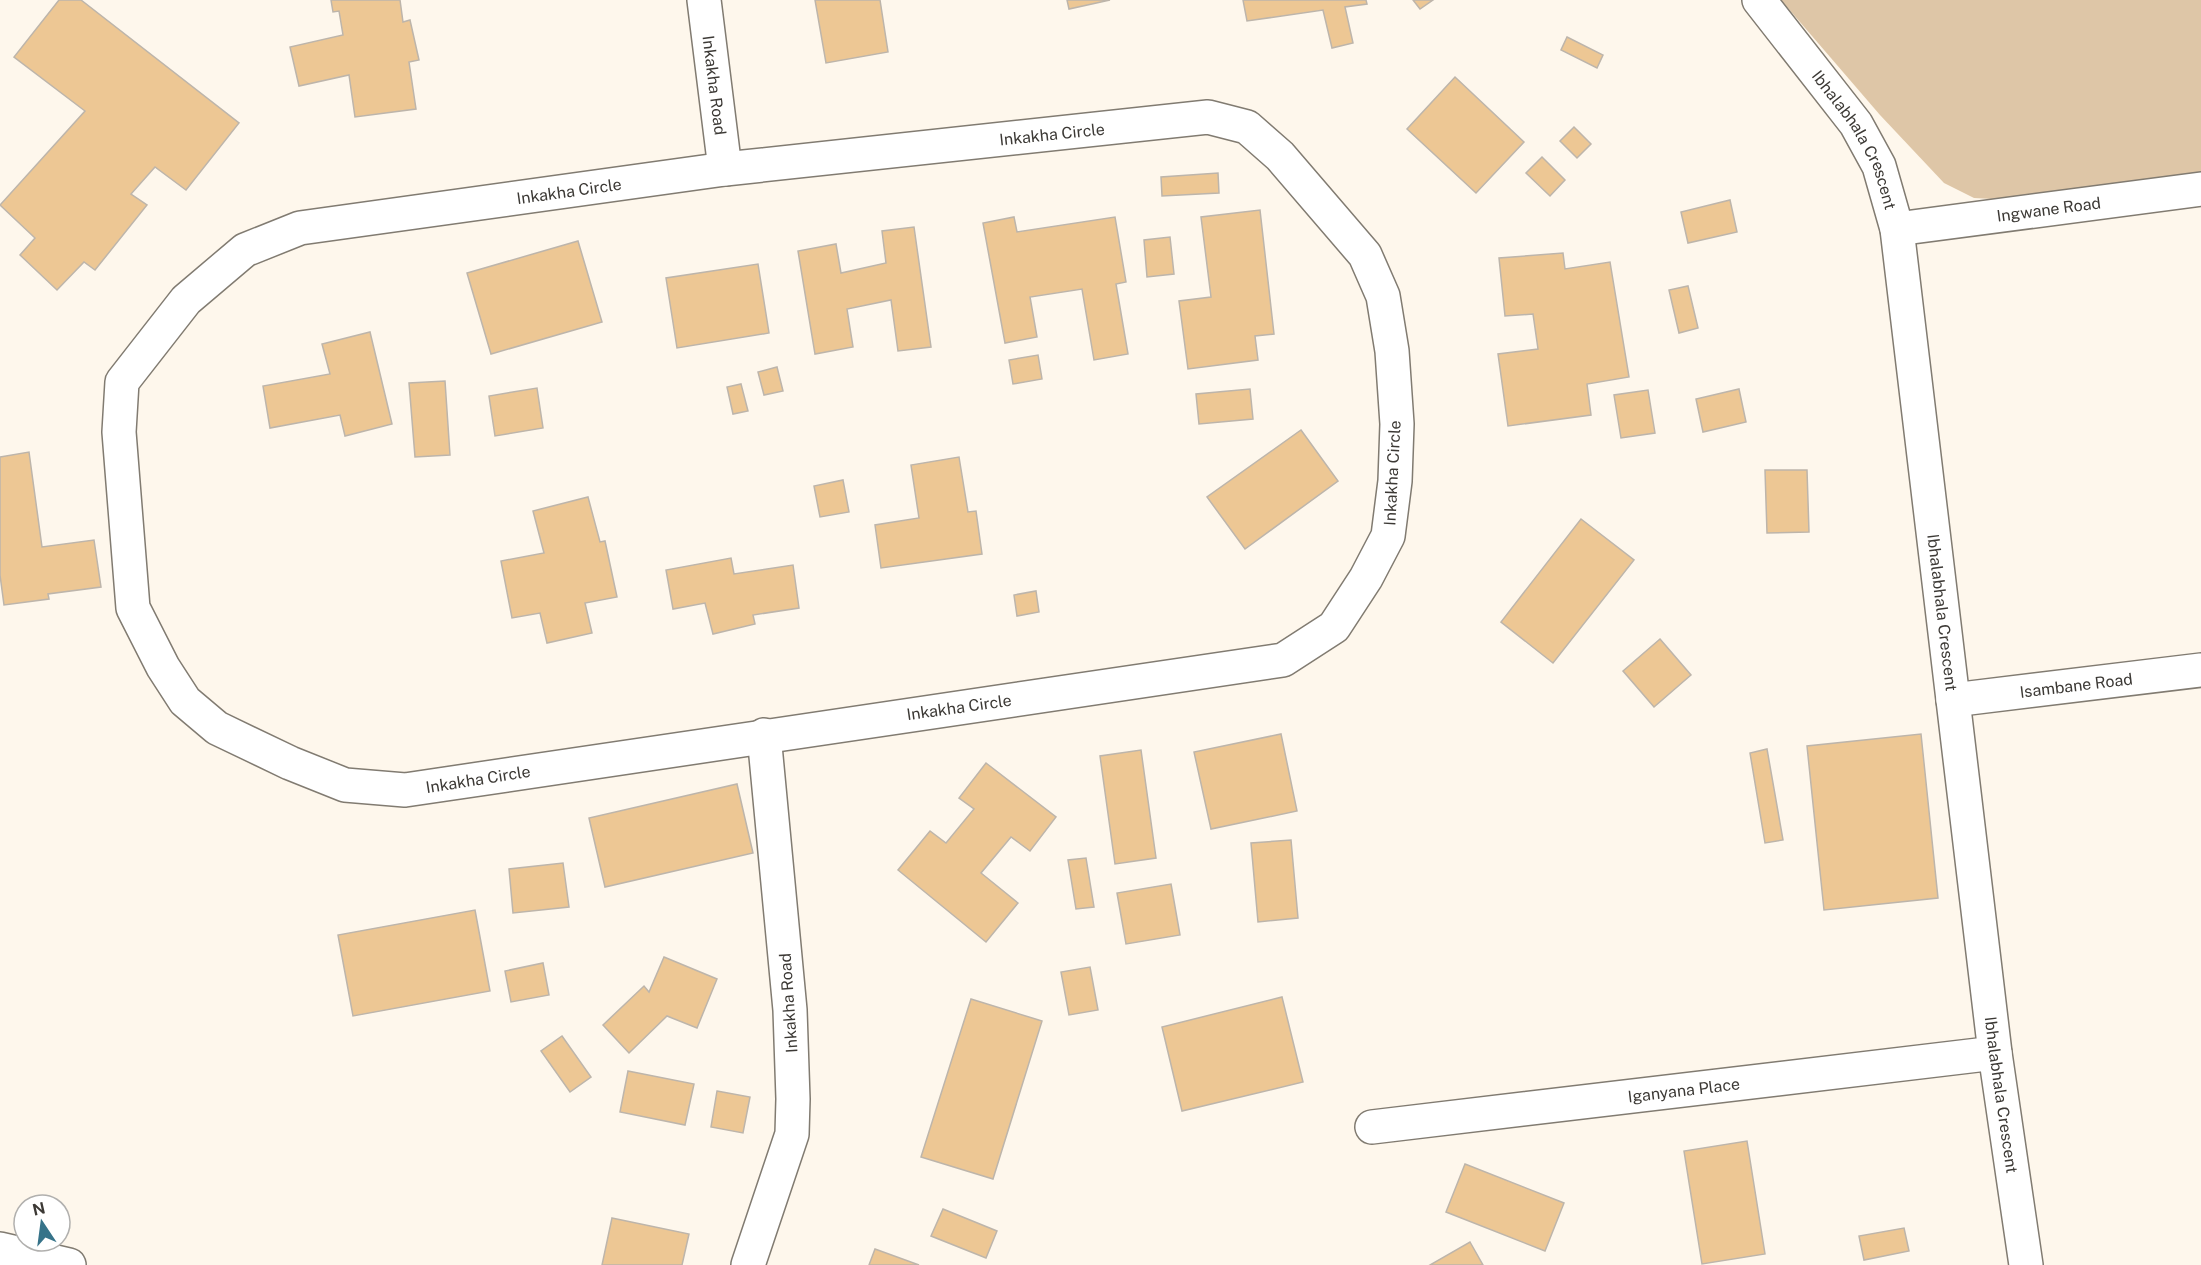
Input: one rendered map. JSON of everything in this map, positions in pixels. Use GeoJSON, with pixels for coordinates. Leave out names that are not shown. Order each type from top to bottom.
{"type":"FeatureCollection","features":[{"type":"Feature","properties":{"kind":"street","name":"Inkakha Road"},"geometry":{"type":"LineString","coordinates":[[704,0],[724,170]]}},
{"type":"Feature","properties":{"kind":"street","name":"Ibhalabhala Crescent"},"geometry":{"type":"LineString","coordinates":[[1759,0],[1856,124],[1879,166],[1897,228],[1995,1053],[2026,1265]]}},
{"type":"Feature","properties":{"kind":"street","name":"Inkakha Circle"},"geometry":{"type":"LineString","coordinates":[[1208,117],[1247,127],[1280,156],[1365,255],[1383,296],[1393,362],[1397,424],[1395,481],[1388,536],[1366,578],[1335,627],[1283,660],[764,735],[405,790],[345,785],[290,763],[217,728],[185,701],[163,667],[133,608],[119,432],[122,382],[186,300],[245,250],[300,228],[724,170],[1208,117]]}},
{"type":"Feature","properties":{"kind":"street","name":"Ingwane Road"},"geometry":{"type":"LineString","coordinates":[[1897,228],[2201,189]]}},
{"type":"Feature","properties":{"kind":"street","name":"Isambane Road"},"geometry":{"type":"LineString","coordinates":[[1953,700],[2201,670]]}},
{"type":"Feature","properties":{"kind":"street","name":"Inkakha Road"},"geometry":{"type":"LineString","coordinates":[[748,1265],[792,1134],[790,1010],[764,735]]}},
{"type":"Feature","properties":{"kind":"street","name":"Iganyana Place"},"geometry":{"type":"LineString","coordinates":[[1372,1127],[1995,1053]]}},
{"type":"Feature","properties":{"kind":"street"},"geometry":{"type":"LineString","coordinates":[[0,1249],[69,1265]]}},
{"type":"Feature","properties":{"kind":"shaded area"},"geometry":{"type":"Polygon","coordinates":[[[1781,0],[2201,0],[2201,175],[2011,200],[1974,198],[1944,183],[1880,115],[1781,0]]]}},
{"type":"Feature","properties":{"kind":"building"},"geometry":{"type":"Polygon","coordinates":[[[59,0],[81,0],[239,123],[186,190],[155,167],[131,194],[147,205],[95,270],[84,262],[57,290],[20,255],[35,238],[0,205],[85,111],[14,57],[59,0]]]}},
{"type":"Feature","properties":{"kind":"building"},"geometry":{"type":"Polygon","coordinates":[[[331,0],[400,0],[403,22],[410,20],[419,60],[409,62],[416,109],[355,117],[349,75],[299,86],[290,47],[343,35],[339,11],[333,12],[331,0]]]}},
{"type":"Feature","properties":{"kind":"building"},"geometry":{"type":"Polygon","coordinates":[[[815,0],[880,0],[888,52],[826,63],[815,0]]]}},
{"type":"Feature","properties":{"kind":"building"},"geometry":{"type":"Polygon","coordinates":[[[1067,0],[1110,0],[1069,9],[1067,0]]]}},
{"type":"Feature","properties":{"kind":"building"},"geometry":{"type":"Polygon","coordinates":[[[1243,0],[1366,0],[1367,4],[1345,7],[1353,43],[1332,48],[1323,10],[1247,21],[1243,0]]]}},
{"type":"Feature","properties":{"kind":"building"},"geometry":{"type":"Polygon","coordinates":[[[1413,0],[1433,0],[1420,9],[1413,0]]]}},
{"type":"Feature","properties":{"kind":"building"},"geometry":{"type":"Polygon","coordinates":[[[1567,37],[1603,55],[1597,68],[1561,50],[1567,37]]]}},
{"type":"Feature","properties":{"kind":"building"},"geometry":{"type":"Polygon","coordinates":[[[1455,77],[1524,142],[1476,193],[1407,129],[1455,77]]]}},
{"type":"Feature","properties":{"kind":"building"},"geometry":{"type":"Polygon","coordinates":[[[1574,127],[1591,144],[1577,158],[1560,141],[1574,127]]]}},
{"type":"Feature","properties":{"kind":"building"},"geometry":{"type":"Polygon","coordinates":[[[1542,157],[1565,180],[1550,196],[1526,173],[1542,157]]]}},
{"type":"Feature","properties":{"kind":"building"},"geometry":{"type":"Polygon","coordinates":[[[1218,173],[1219,193],[1162,196],[1161,177],[1218,173]]]}},
{"type":"Feature","properties":{"kind":"building"},"geometry":{"type":"Polygon","coordinates":[[[1730,200],[1737,232],[1688,243],[1681,212],[1730,200]]]}},
{"type":"Feature","properties":{"kind":"building"},"geometry":{"type":"Polygon","coordinates":[[[1260,210],[1274,334],[1255,336],[1258,360],[1188,369],[1179,301],[1211,297],[1201,217],[1260,210]]]}},
{"type":"Feature","properties":{"kind":"building"},"geometry":{"type":"Polygon","coordinates":[[[1014,217],[1017,232],[1115,217],[1126,282],[1116,284],[1128,354],[1094,360],[1082,289],[1030,297],[1037,337],[1005,343],[983,223],[1014,217]]]}},
{"type":"Feature","properties":{"kind":"building"},"geometry":{"type":"Polygon","coordinates":[[[914,227],[931,347],[898,351],[891,300],[847,309],[853,347],[815,354],[798,251],[836,244],[841,273],[886,263],[882,231],[914,227]]]}},
{"type":"Feature","properties":{"kind":"building"},"geometry":{"type":"Polygon","coordinates":[[[1170,237],[1174,274],[1147,277],[1144,240],[1170,237]]]}},
{"type":"Feature","properties":{"kind":"building"},"geometry":{"type":"Polygon","coordinates":[[[578,241],[602,322],[491,354],[467,273],[578,241]]]}},
{"type":"Feature","properties":{"kind":"building"},"geometry":{"type":"Polygon","coordinates":[[[1563,253],[1565,269],[1610,262],[1629,377],[1587,384],[1591,415],[1508,426],[1498,354],[1538,349],[1533,314],[1505,316],[1499,258],[1563,253]]]}},
{"type":"Feature","properties":{"kind":"building"},"geometry":{"type":"Polygon","coordinates":[[[758,264],[769,333],[677,348],[666,278],[758,264]]]}},
{"type":"Feature","properties":{"kind":"building"},"geometry":{"type":"Polygon","coordinates":[[[1688,286],[1698,328],[1679,333],[1669,290],[1688,286]]]}},
{"type":"Feature","properties":{"kind":"building"},"geometry":{"type":"Polygon","coordinates":[[[370,332],[392,424],[345,436],[340,415],[270,428],[263,386],[330,374],[322,344],[370,332]]]}},
{"type":"Feature","properties":{"kind":"building"},"geometry":{"type":"Polygon","coordinates":[[[1038,355],[1042,379],[1013,384],[1009,360],[1038,355]]]}},
{"type":"Feature","properties":{"kind":"building"},"geometry":{"type":"Polygon","coordinates":[[[777,367],[783,391],[764,395],[758,372],[777,367]]]}},
{"type":"Feature","properties":{"kind":"building"},"geometry":{"type":"Polygon","coordinates":[[[445,381],[450,455],[415,457],[409,383],[445,381]]]}},
{"type":"Feature","properties":{"kind":"building"},"geometry":{"type":"Polygon","coordinates":[[[741,384],[748,411],[733,414],[727,387],[741,384]]]}},
{"type":"Feature","properties":{"kind":"building"},"geometry":{"type":"Polygon","coordinates":[[[537,388],[543,428],[495,436],[489,396],[537,388]]]}},
{"type":"Feature","properties":{"kind":"building"},"geometry":{"type":"Polygon","coordinates":[[[1250,389],[1253,419],[1199,424],[1196,394],[1250,389]]]}},
{"type":"Feature","properties":{"kind":"building"},"geometry":{"type":"Polygon","coordinates":[[[1739,389],[1746,422],[1703,432],[1696,399],[1739,389]]]}},
{"type":"Feature","properties":{"kind":"building"},"geometry":{"type":"Polygon","coordinates":[[[1648,390],[1655,433],[1621,438],[1614,395],[1648,390]]]}},
{"type":"Feature","properties":{"kind":"building"},"geometry":{"type":"Polygon","coordinates":[[[1301,430],[1338,481],[1245,549],[1207,497],[1301,430]]]}},
{"type":"Feature","properties":{"kind":"building"},"geometry":{"type":"Polygon","coordinates":[[[29,452],[42,547],[94,540],[101,587],[48,594],[49,599],[4,605],[0,575],[0,457],[29,452]]]}},
{"type":"Feature","properties":{"kind":"building"},"geometry":{"type":"Polygon","coordinates":[[[959,457],[968,512],[976,511],[982,554],[881,568],[875,525],[919,518],[911,465],[959,457]]]}},
{"type":"Feature","properties":{"kind":"building"},"geometry":{"type":"Polygon","coordinates":[[[1765,470],[1807,470],[1809,532],[1767,533],[1765,470]]]}},
{"type":"Feature","properties":{"kind":"building"},"geometry":{"type":"Polygon","coordinates":[[[843,480],[849,512],[820,517],[814,486],[843,480]]]}},
{"type":"Feature","properties":{"kind":"building"},"geometry":{"type":"Polygon","coordinates":[[[588,497],[600,542],[605,541],[617,597],[585,603],[592,633],[547,643],[540,613],[512,618],[501,561],[544,553],[533,511],[588,497]]]}},
{"type":"Feature","properties":{"kind":"building"},"geometry":{"type":"Polygon","coordinates":[[[1581,519],[1634,560],[1553,663],[1501,622],[1581,519]]]}},
{"type":"Feature","properties":{"kind":"building"},"geometry":{"type":"Polygon","coordinates":[[[731,558],[734,574],[793,565],[799,608],[753,615],[755,624],[713,634],[705,603],[673,609],[666,570],[731,558]]]}},
{"type":"Feature","properties":{"kind":"building"},"geometry":{"type":"Polygon","coordinates":[[[1036,591],[1039,612],[1017,616],[1014,595],[1036,591]]]}},
{"type":"Feature","properties":{"kind":"building"},"geometry":{"type":"Polygon","coordinates":[[[1660,639],[1691,675],[1654,707],[1623,671],[1660,639]]]}},
{"type":"Feature","properties":{"kind":"building"},"geometry":{"type":"Polygon","coordinates":[[[1281,734],[1297,811],[1211,829],[1194,752],[1281,734]]]}},
{"type":"Feature","properties":{"kind":"building"},"geometry":{"type":"Polygon","coordinates":[[[1921,734],[1938,898],[1824,910],[1807,746],[1921,734]]]}},
{"type":"Feature","properties":{"kind":"building"},"geometry":{"type":"Polygon","coordinates":[[[1767,749],[1783,840],[1765,843],[1750,753],[1767,749]]]}},
{"type":"Feature","properties":{"kind":"building"},"geometry":{"type":"Polygon","coordinates":[[[1141,750],[1156,858],[1115,864],[1100,756],[1141,750]]]}},
{"type":"Feature","properties":{"kind":"building"},"geometry":{"type":"Polygon","coordinates":[[[986,763],[1056,817],[1030,851],[1011,837],[981,873],[1018,903],[986,942],[898,870],[930,831],[946,843],[974,809],[959,798],[986,763]]]}},
{"type":"Feature","properties":{"kind":"building"},"geometry":{"type":"Polygon","coordinates":[[[737,784],[753,853],[605,887],[589,818],[737,784]]]}},
{"type":"Feature","properties":{"kind":"building"},"geometry":{"type":"Polygon","coordinates":[[[1291,840],[1298,918],[1258,922],[1251,843],[1291,840]]]}},
{"type":"Feature","properties":{"kind":"building"},"geometry":{"type":"Polygon","coordinates":[[[1086,858],[1094,907],[1076,909],[1068,860],[1086,858]]]}},
{"type":"Feature","properties":{"kind":"building"},"geometry":{"type":"Polygon","coordinates":[[[563,863],[569,907],[513,913],[509,869],[563,863]]]}},
{"type":"Feature","properties":{"kind":"building"},"geometry":{"type":"Polygon","coordinates":[[[1171,884],[1180,935],[1126,944],[1117,893],[1171,884]]]}},
{"type":"Feature","properties":{"kind":"building"},"geometry":{"type":"Polygon","coordinates":[[[475,910],[490,991],[353,1016],[338,935],[475,910]]]}},
{"type":"Feature","properties":{"kind":"building"},"geometry":{"type":"Polygon","coordinates":[[[664,957],[717,979],[697,1028],[667,1016],[629,1053],[603,1025],[644,986],[649,992],[664,957]]]}},
{"type":"Feature","properties":{"kind":"building"},"geometry":{"type":"Polygon","coordinates":[[[543,963],[549,995],[511,1002],[505,971],[543,963]]]}},
{"type":"Feature","properties":{"kind":"building"},"geometry":{"type":"Polygon","coordinates":[[[1090,967],[1098,1010],[1069,1015],[1061,972],[1090,967]]]}},
{"type":"Feature","properties":{"kind":"building"},"geometry":{"type":"Polygon","coordinates":[[[1282,997],[1303,1082],[1182,1111],[1162,1027],[1282,997]]]}},
{"type":"Feature","properties":{"kind":"building"},"geometry":{"type":"Polygon","coordinates":[[[971,999],[1042,1021],[993,1179],[921,1157],[971,999]]]}},
{"type":"Feature","properties":{"kind":"building"},"geometry":{"type":"Polygon","coordinates":[[[562,1036],[591,1077],[570,1092],[541,1051],[562,1036]]]}},
{"type":"Feature","properties":{"kind":"building"},"geometry":{"type":"Polygon","coordinates":[[[628,1071],[694,1084],[685,1125],[620,1112],[628,1071]]]}},
{"type":"Feature","properties":{"kind":"building"},"geometry":{"type":"Polygon","coordinates":[[[717,1091],[750,1097],[743,1133],[711,1127],[717,1091]]]}},
{"type":"Feature","properties":{"kind":"building"},"geometry":{"type":"Polygon","coordinates":[[[1747,1141],[1765,1254],[1702,1264],[1684,1151],[1747,1141]]]}},
{"type":"Feature","properties":{"kind":"building"},"geometry":{"type":"Polygon","coordinates":[[[1465,1164],[1564,1203],[1545,1251],[1446,1212],[1465,1164]]]}},
{"type":"Feature","properties":{"kind":"building"},"geometry":{"type":"Polygon","coordinates":[[[943,1209],[997,1231],[986,1258],[931,1236],[943,1209]]]}},
{"type":"Feature","properties":{"kind":"building"},"geometry":{"type":"Polygon","coordinates":[[[612,1218],[689,1234],[682,1265],[602,1265],[612,1218]]]}},
{"type":"Feature","properties":{"kind":"building"},"geometry":{"type":"Polygon","coordinates":[[[1904,1228],[1909,1251],[1864,1260],[1859,1236],[1904,1228]]]}},
{"type":"Feature","properties":{"kind":"building"},"geometry":{"type":"Polygon","coordinates":[[[1470,1242],[1483,1265],[1430,1265],[1470,1242]]]}},
{"type":"Feature","properties":{"kind":"building"},"geometry":{"type":"Polygon","coordinates":[[[875,1249],[919,1265],[869,1265],[875,1249]]]}}]}
